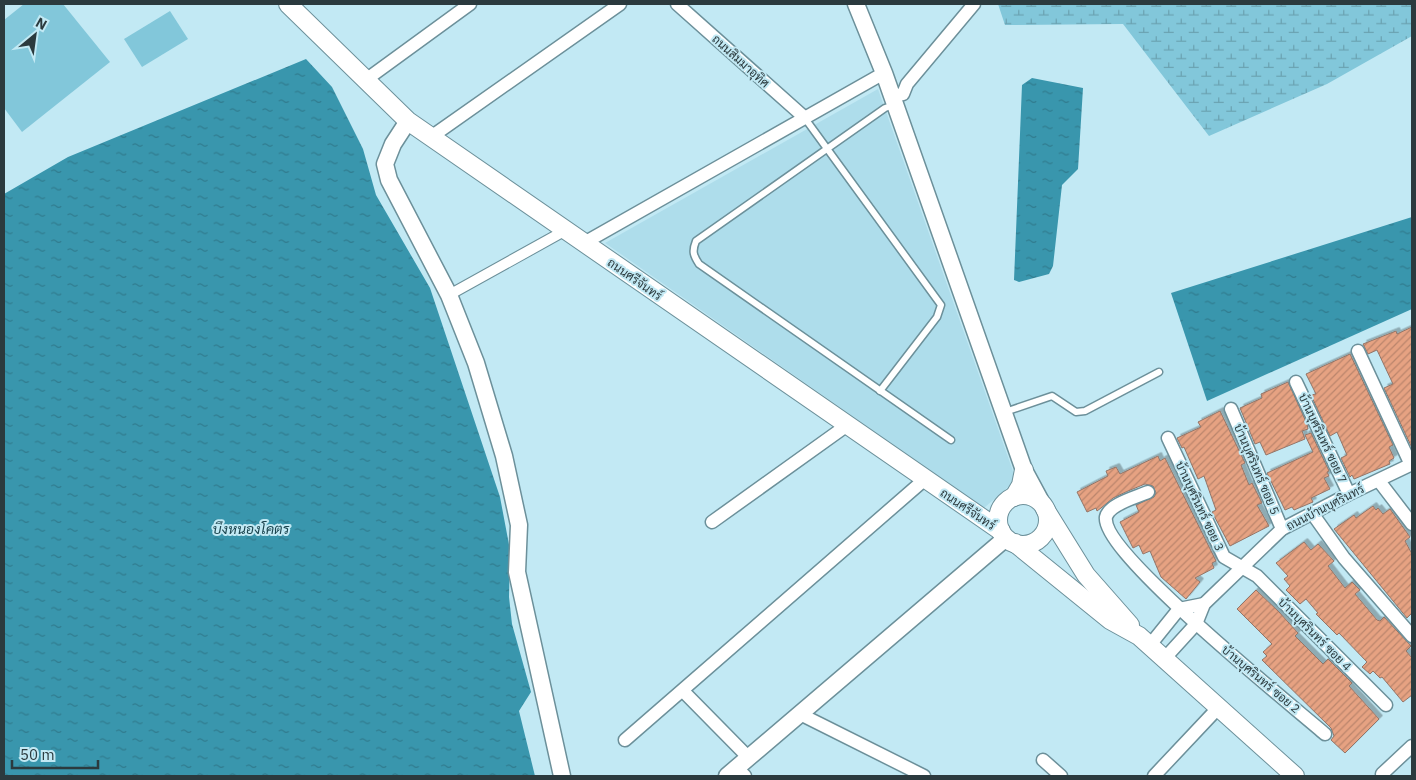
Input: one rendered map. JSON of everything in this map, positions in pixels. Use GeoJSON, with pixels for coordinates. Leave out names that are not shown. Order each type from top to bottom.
{"type":"FeatureCollection","features":[{"type":"Feature","properties":{"kind":"main road","name":"ถนนศรีจันทร์"},"geometry":{"type":"LineString","coordinates":[[288,4],[408,121],[1007,537],[1110,620],[1144,640],[1295,776]]}},
{"type":"Feature","properties":{"kind":"main road"},"geometry":{"type":"LineString","coordinates":[[1024,470],[1021,485],[1014,497],[1003,504],[1000,510],[998,524],[1007,537],[1032,543],[1039,539],[1047,525],[1045,509]]}},
{"type":"Feature","properties":{"kind":"main road"},"geometry":{"type":"LineString","coordinates":[[1014,497],[1028,496],[1040,503],[1086,576],[1144,640]]}},
{"type":"Feature","properties":{"kind":"main road"},"geometry":{"type":"LineString","coordinates":[[970,511],[986,514],[1000,510]]}},
{"type":"Feature","properties":{"kind":"street"},"geometry":{"type":"LineString","coordinates":[[367,80],[470,4]]}},
{"type":"Feature","properties":{"kind":"street"},"geometry":{"type":"LineString","coordinates":[[431,137],[620,4]]}},
{"type":"Feature","properties":{"kind":"street","name":"ถนนสิมมาอุทิศ"},"geometry":{"type":"LineString","coordinates":[[677,4],[804,117]]}},
{"type":"Feature","properties":{"kind":"street"},"geometry":{"type":"LineString","coordinates":[[856,4],[894,100],[1024,470],[1045,509]]}},
{"type":"Feature","properties":{"kind":"street"},"geometry":{"type":"LineString","coordinates":[[894,100],[903,94],[908,84],[974,4]]}},
{"type":"Feature","properties":{"kind":"street"},"geometry":{"type":"LineString","coordinates":[[584,243],[884,73]]}},
{"type":"Feature","properties":{"kind":"street"},"geometry":{"type":"LineString","coordinates":[[408,121],[392,144],[385,164],[389,180],[449,295],[476,363],[504,456],[519,525],[517,572],[562,776]]}},
{"type":"Feature","properties":{"kind":"street"},"geometry":{"type":"LineString","coordinates":[[449,295],[566,230]]}},
{"type":"Feature","properties":{"kind":"street"},"geometry":{"type":"LineString","coordinates":[[1358,351],[1412,465]]}},
{"type":"Feature","properties":{"kind":"street","name":"บ้านบุศรินทร์ ซอย 7"},"geometry":{"type":"LineString","coordinates":[[1296,382],[1349,494]]}},
{"type":"Feature","properties":{"kind":"street","name":"บ้านบุศรินทร์ ซอย 5"},"geometry":{"type":"LineString","coordinates":[[1231,409],[1282,529]]}},
{"type":"Feature","properties":{"kind":"street"},"geometry":{"type":"LineString","coordinates":[[712,522],[846,426]]}},
{"type":"Feature","properties":{"kind":"street","name":"บ้านบุศรินทร์ ซอย 3"},"geometry":{"type":"LineString","coordinates":[[1168,438],[1224,557],[1242,566]]}},
{"type":"Feature","properties":{"kind":"street","name":"ถนนบ้านบุศรินทร์"},"geometry":{"type":"LineString","coordinates":[[1204,604],[1282,529],[1349,494],[1412,465]]}},
{"type":"Feature","properties":{"kind":"street"},"geometry":{"type":"LineString","coordinates":[[625,740],[924,480]]}},
{"type":"Feature","properties":{"kind":"street"},"geometry":{"type":"LineString","coordinates":[[1379,481],[1412,524]]}},
{"type":"Feature","properties":{"kind":"street","name":"บ้านบุศรินทร์ ซอย 2"},"geometry":{"type":"LineString","coordinates":[[1148,492],[1112,508],[1106,515],[1107,523],[1129,557],[1180,610],[1326,734]]}},
{"type":"Feature","properties":{"kind":"street"},"geometry":{"type":"LineString","coordinates":[[1312,513],[1344,558],[1412,636]]}},
{"type":"Feature","properties":{"kind":"street"},"geometry":{"type":"LineString","coordinates":[[683,691],[740,770],[800,714],[1007,537]]}},
{"type":"Feature","properties":{"kind":"street","name":"บ้านบุศรินทร์ ซอย 4"},"geometry":{"type":"LineString","coordinates":[[1242,566],[1257,576],[1386,705]]}},
{"type":"Feature","properties":{"kind":"street"},"geometry":{"type":"LineString","coordinates":[[1144,640],[1180,610],[1204,604]]}},
{"type":"Feature","properties":{"kind":"street"},"geometry":{"type":"LineString","coordinates":[[1165,658],[1196,624],[1204,604]]}},
{"type":"Feature","properties":{"kind":"street"},"geometry":{"type":"LineString","coordinates":[[1159,774],[1219,707]]}},
{"type":"Feature","properties":{"kind":"street"},"geometry":{"type":"LineString","coordinates":[[800,714],[924,776]]}},
{"type":"Feature","properties":{"kind":"street"},"geometry":{"type":"LineString","coordinates":[[1384,776],[1382,774],[1412,746]]}},
{"type":"Feature","properties":{"kind":"street"},"geometry":{"type":"LineString","coordinates":[[1043,760],[1061,776]]}},
{"type":"Feature","properties":{"kind":"lane"},"geometry":{"type":"LineString","coordinates":[[894,100],[829,150],[696,241],[692,249],[693,255],[699,264],[950,440]]}},
{"type":"Feature","properties":{"kind":"lane"},"geometry":{"type":"LineString","coordinates":[[804,117],[941,305],[937,317],[880,391]]}},
{"type":"Feature","properties":{"kind":"lane"},"geometry":{"type":"LineString","coordinates":[[1004,412],[1052,396],[1076,412],[1085,411],[1160,372]]}},
{"type":"Feature","properties":{"kind":"shaded area"},"geometry":{"type":"Polygon","coordinates":[[[878,89],[1014,474],[1014,482],[984,508],[605,243],[878,89]]]}},
{"type":"Feature","properties":{"kind":"green space"},"geometry":{"type":"Polygon","coordinates":[[[24,4],[63,4],[110,62],[22,132],[4,108],[4,20],[24,4]]]}},
{"type":"Feature","properties":{"kind":"green space"},"geometry":{"type":"Polygon","coordinates":[[[998,4],[1412,4],[1412,36],[1327,84],[1209,136],[1123,24],[1005,25],[998,4]]]}},
{"type":"Feature","properties":{"kind":"green space"},"geometry":{"type":"Polygon","coordinates":[[[170,11],[188,39],[142,67],[124,39],[170,11]]]}},
{"type":"Feature","properties":{"kind":"water","name":"บึงหนองโคตร"},"geometry":{"type":"Polygon","coordinates":[[[306,59],[332,87],[363,149],[376,195],[430,288],[500,497],[510,550],[509,597],[512,624],[531,692],[519,711],[535,776],[4,776],[4,194],[68,157],[306,59]]]}},
{"type":"Feature","properties":{"kind":"water"},"geometry":{"type":"Polygon","coordinates":[[[1032,78],[1083,88],[1078,169],[1062,185],[1053,266],[1049,274],[1019,282],[1014,280],[1022,85],[1032,78]]]}},
{"type":"Feature","properties":{"kind":"water"},"geometry":{"type":"Polygon","coordinates":[[[1412,217],[1412,309],[1207,401],[1171,293],[1412,217]]]}},
{"type":"Feature","properties":{"kind":"building"},"geometry":{"type":"Polygon","coordinates":[[[1412,327],[1412,448],[1384,388],[1393,384],[1377,350],[1368,354],[1363,344],[1396,331],[1397,334],[1412,327]]]}},
{"type":"Feature","properties":{"kind":"building"},"geometry":{"type":"Polygon","coordinates":[[[1350,354],[1393,445],[1389,447],[1394,458],[1389,461],[1390,464],[1354,479],[1352,475],[1350,477],[1341,458],[1347,455],[1337,432],[1330,436],[1311,395],[1316,394],[1306,374],[1350,354]]]}},
{"type":"Feature","properties":{"kind":"building"},"geometry":{"type":"Polygon","coordinates":[[[1288,382],[1307,424],[1308,429],[1302,431],[1305,439],[1266,455],[1260,442],[1255,444],[1240,408],[1262,398],[1261,394],[1288,382]]]}},
{"type":"Feature","properties":{"kind":"building"},"geometry":{"type":"Polygon","coordinates":[[[1220,411],[1245,463],[1241,465],[1249,485],[1252,483],[1262,503],[1257,505],[1269,526],[1230,546],[1212,512],[1216,510],[1204,476],[1198,479],[1184,447],[1182,448],[1177,438],[1201,427],[1198,422],[1220,411]]]}},
{"type":"Feature","properties":{"kind":"building"},"geometry":{"type":"Polygon","coordinates":[[[1311,433],[1329,471],[1327,472],[1329,476],[1324,478],[1330,489],[1311,498],[1313,502],[1294,510],[1292,507],[1285,510],[1267,473],[1313,452],[1305,435],[1311,433]]]}},
{"type":"Feature","properties":{"kind":"building"},"geometry":{"type":"Polygon","coordinates":[[[1158,456],[1160,461],[1165,458],[1216,561],[1212,563],[1214,568],[1195,578],[1200,582],[1186,599],[1161,577],[1150,551],[1143,554],[1139,545],[1133,548],[1120,522],[1139,512],[1136,505],[1154,497],[1156,493],[1153,486],[1145,484],[1113,498],[1097,511],[1096,508],[1087,512],[1077,492],[1108,476],[1106,471],[1116,467],[1120,474],[1158,456]]]}},
{"type":"Feature","properties":{"kind":"building"},"geometry":{"type":"Polygon","coordinates":[[[1373,506],[1376,510],[1378,508],[1383,514],[1390,509],[1410,537],[1405,541],[1412,554],[1412,613],[1407,618],[1334,529],[1354,515],[1356,518],[1373,506]]]}},
{"type":"Feature","properties":{"kind":"building"},"geometry":{"type":"Polygon","coordinates":[[[1304,542],[1311,550],[1318,544],[1334,561],[1328,566],[1345,588],[1352,582],[1360,590],[1355,594],[1377,620],[1380,621],[1384,617],[1411,646],[1406,651],[1412,658],[1412,695],[1403,702],[1382,677],[1380,678],[1373,671],[1370,674],[1362,667],[1367,662],[1339,633],[1337,635],[1316,614],[1318,613],[1306,599],[1300,604],[1286,590],[1290,586],[1284,579],[1288,576],[1276,563],[1304,542]]]}},
{"type":"Feature","properties":{"kind":"building"},"geometry":{"type":"Polygon","coordinates":[[[1256,590],[1279,612],[1298,633],[1295,636],[1323,664],[1328,659],[1352,683],[1349,686],[1379,719],[1345,753],[1331,740],[1334,736],[1331,728],[1262,660],[1267,656],[1263,652],[1272,644],[1237,609],[1256,590]]]}}]}
